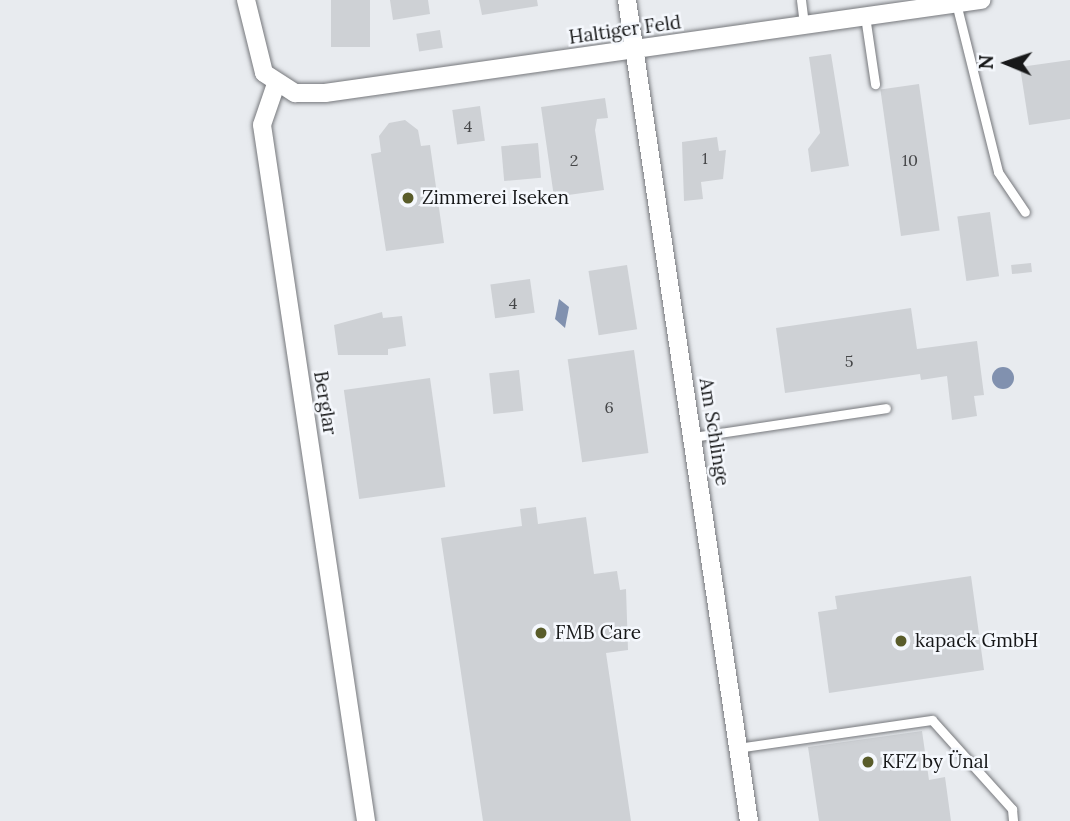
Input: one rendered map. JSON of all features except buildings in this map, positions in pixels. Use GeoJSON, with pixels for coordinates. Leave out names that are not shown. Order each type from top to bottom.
{"type":"FeatureCollection","features":[{"type":"Feature","properties":{"kind":"street"},"geometry":{"type":"LineString","coordinates":[[246,0],[253,43],[276,84]]}},
{"type":"Feature","properties":{"kind":"street","name":"Am Schlinge"},"geometry":{"type":"LineString","coordinates":[[627,0],[749,821]]}},
{"type":"Feature","properties":{"kind":"street","name":"Haltiger Feld"},"geometry":{"type":"LineString","coordinates":[[276,84],[295,93],[325,93],[981,0]]}},
{"type":"Feature","properties":{"kind":"street","name":"Berglar"},"geometry":{"type":"LineString","coordinates":[[276,84],[262,125],[366,821]]}},
{"type":"Feature","properties":{"kind":"lane"},"geometry":{"type":"LineString","coordinates":[[801,0],[804,25]]}},
{"type":"Feature","properties":{"kind":"lane"},"geometry":{"type":"LineString","coordinates":[[956,4],[998,173],[1025,212]]}},
{"type":"Feature","properties":{"kind":"lane"},"geometry":{"type":"LineString","coordinates":[[865,16],[875,84]]}},
{"type":"Feature","properties":{"kind":"lane"},"geometry":{"type":"LineString","coordinates":[[693,437],[886,408]]}},
{"type":"Feature","properties":{"kind":"lane"},"geometry":{"type":"LineString","coordinates":[[737,748],[932,720],[1012,809],[1013,821]]}},
{"type":"Feature","properties":{"kind":"water"},"geometry":{"type":"Polygon","coordinates":[[[559,299],[569,307],[565,328],[555,319],[559,299]]]}},
{"type":"Feature","properties":{"kind":"water"},"geometry":{"type":"Polygon","coordinates":[[[1003,367],[1011,370],[1014,378],[1011,386],[1003,389],[995,386],[992,378],[995,370],[1003,367]]]}},
{"type":"Feature","properties":{"kind":"place","name":"Zimmerei Iseken"},"geometry":{"type":"Point","coordinates":[408,198]}},
{"type":"Feature","properties":{"kind":"place","name":"FMB Care"},"geometry":{"type":"Point","coordinates":[541,633]}},
{"type":"Feature","properties":{"kind":"place","name":"kapack GmbH"},"geometry":{"type":"Point","coordinates":[901,641]}},
{"type":"Feature","properties":{"kind":"place","name":"KFZ by Ünal"},"geometry":{"type":"Point","coordinates":[868,762]}}]}
